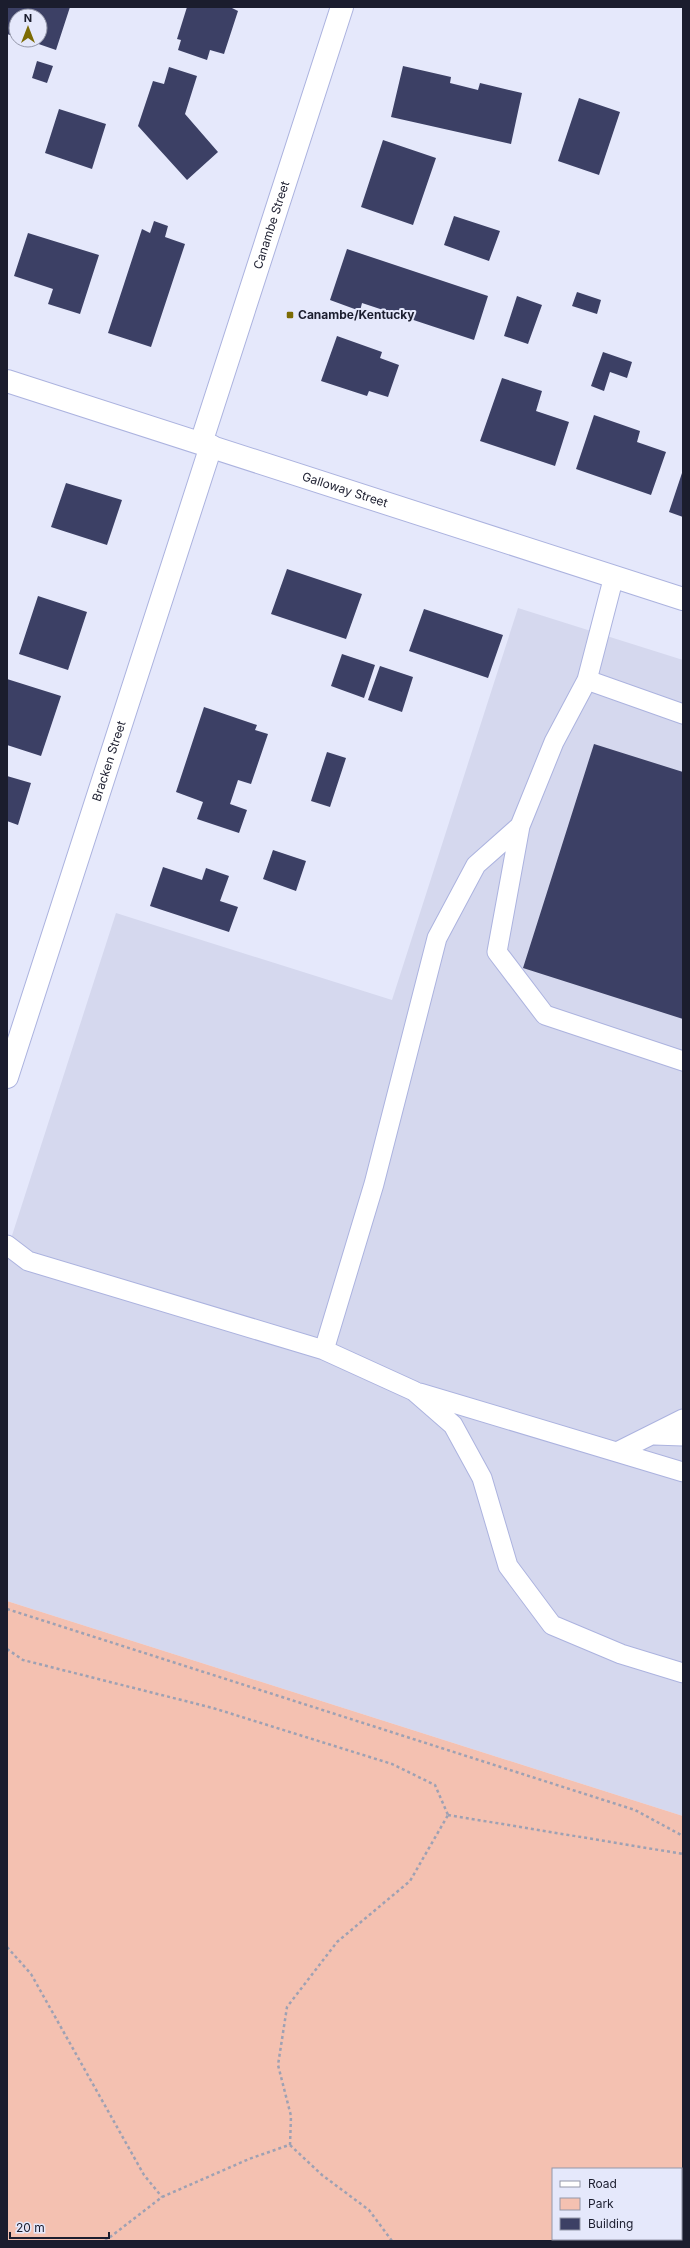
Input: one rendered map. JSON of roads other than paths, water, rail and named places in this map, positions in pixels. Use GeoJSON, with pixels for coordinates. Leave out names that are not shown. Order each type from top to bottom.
{"type":"FeatureCollection","features":[{"type":"Feature","properties":{"kind":"street","name":"Canambe Street"},"geometry":{"type":"LineString","coordinates":[[206,445],[342,7]]}},
{"type":"Feature","properties":{"kind":"street","name":"Galloway Street"},"geometry":{"type":"LineString","coordinates":[[7,382],[683,598]]}},
{"type":"Feature","properties":{"kind":"street","name":"Bracken Street"},"geometry":{"type":"LineString","coordinates":[[7,1077],[206,445]]}},
{"type":"Feature","properties":{"kind":"lane"},"geometry":{"type":"LineString","coordinates":[[614,576],[587,680],[554,742],[520,826],[497,952],[545,1015],[683,1061]]}},
{"type":"Feature","properties":{"kind":"lane"},"geometry":{"type":"LineString","coordinates":[[587,680],[683,714]]}},
{"type":"Feature","properties":{"kind":"lane"},"geometry":{"type":"LineString","coordinates":[[324,1350],[374,1184],[437,938],[476,865],[520,826]]}},
{"type":"Feature","properties":{"kind":"lane"},"geometry":{"type":"LineString","coordinates":[[7,1245],[28,1261],[324,1350],[414,1391],[683,1472]]}},
{"type":"Feature","properties":{"kind":"lane"},"geometry":{"type":"LineString","coordinates":[[414,1391],[453,1425],[482,1478],[508,1566],[552,1626],[621,1654],[683,1673]]}},
{"type":"Feature","properties":{"kind":"lane"},"geometry":{"type":"LineString","coordinates":[[617,1452],[683,1419]]}},
{"type":"Feature","properties":{"kind":"lane"},"geometry":{"type":"LineString","coordinates":[[651,1435],[683,1436]]}},
{"type":"Feature","properties":{"kind":"place","name":"Canambe/Kentucky"},"geometry":{"type":"Point","coordinates":[290,315]}}]}
